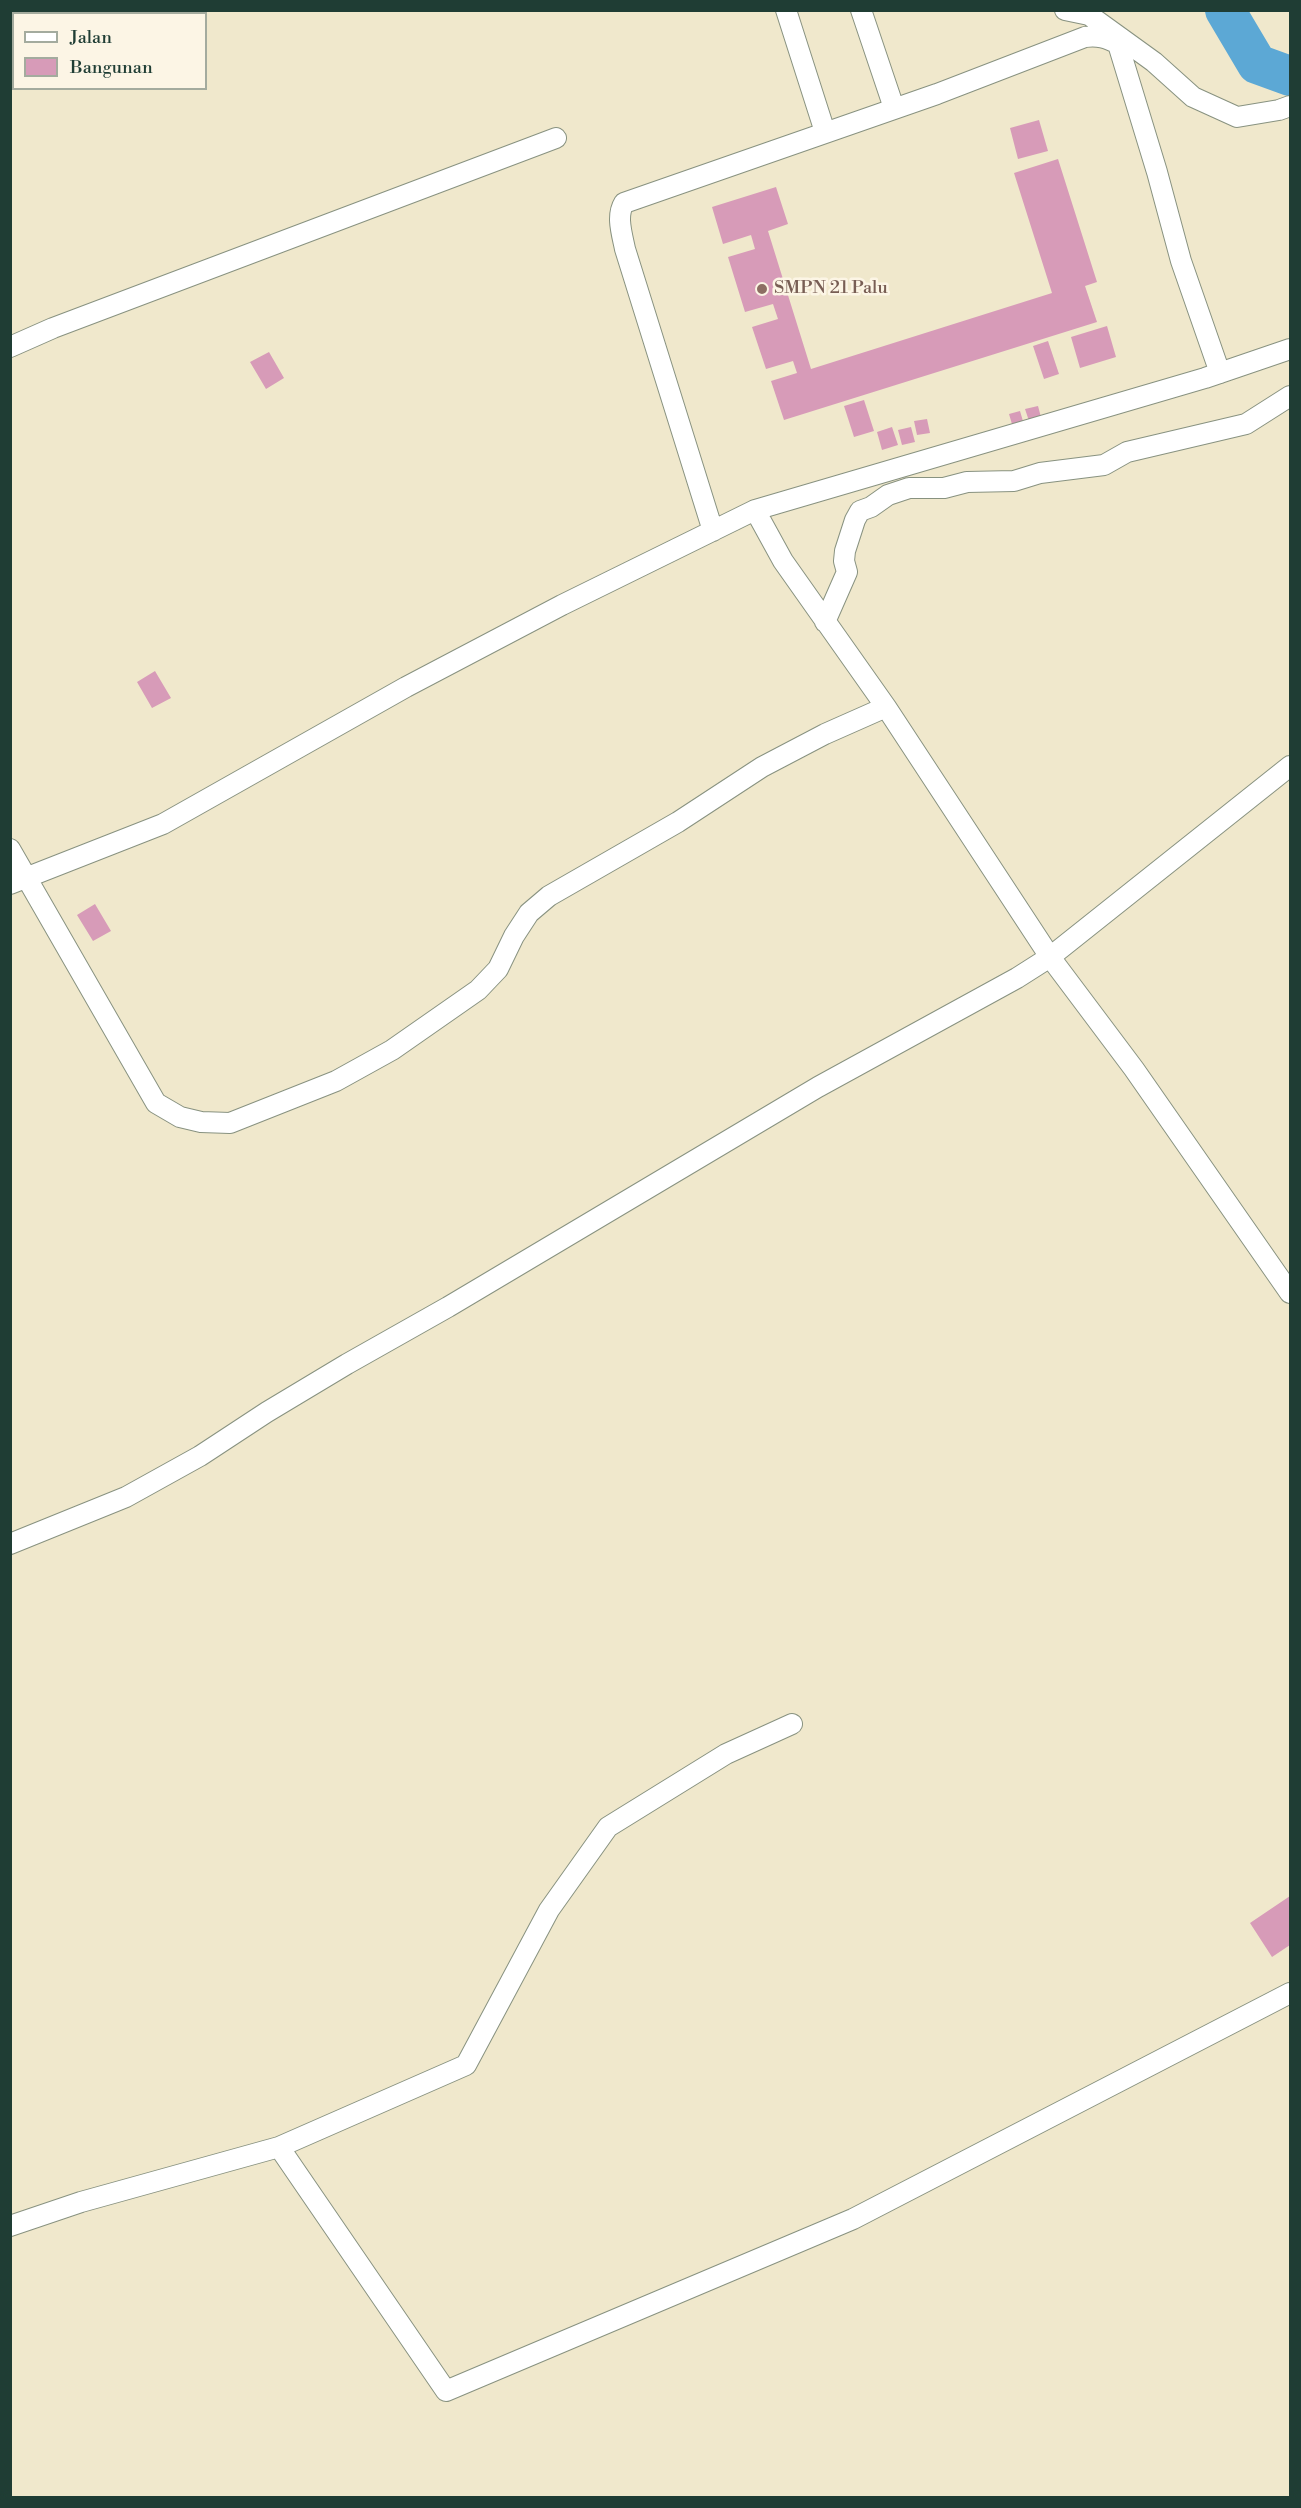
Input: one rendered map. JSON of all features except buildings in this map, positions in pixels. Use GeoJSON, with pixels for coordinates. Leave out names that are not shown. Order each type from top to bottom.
{"type":"FeatureCollection","features":[{"type":"Feature","properties":{"kind":"street"},"geometry":{"type":"LineString","coordinates":[[786,10],[825,132]]}},
{"type":"Feature","properties":{"kind":"street"},"geometry":{"type":"LineString","coordinates":[[861,10],[894,108]]}},
{"type":"Feature","properties":{"kind":"street"},"geometry":{"type":"LineString","coordinates":[[1065,10],[1089,15],[1154,62],[1193,98],[1237,117],[1290,106]]}},
{"type":"Feature","properties":{"kind":"street"},"geometry":{"type":"LineString","coordinates":[[713,531],[625,249],[621,231],[621,208],[624,203],[894,108],[1085,37],[1095,35],[1108,38],[1118,44],[1154,161],[1181,261],[1220,373]]}},
{"type":"Feature","properties":{"kind":"street"},"geometry":{"type":"LineString","coordinates":[[10,347],[64,324],[556,138]]}},
{"type":"Feature","properties":{"kind":"street"},"geometry":{"type":"LineString","coordinates":[[19,881],[163,824],[406,687],[562,605],[755,510],[1220,373],[1290,349]]}},
{"type":"Feature","properties":{"kind":"street"},"geometry":{"type":"LineString","coordinates":[[825,622],[847,572],[844,551],[855,520],[860,511],[888,495],[909,488],[944,488],[967,482],[1014,481],[1040,473],[1104,465],[1127,452],[1246,424],[1290,396]]}},
{"type":"Feature","properties":{"kind":"street"},"geometry":{"type":"LineString","coordinates":[[755,510],[783,561],[886,707],[1050,957],[1134,1069],[1290,1293]]}},
{"type":"Feature","properties":{"kind":"street"},"geometry":{"type":"LineString","coordinates":[[10,849],[19,881],[156,1103],[180,1117],[201,1122],[230,1123],[336,1082],[392,1050],[478,990],[498,969],[514,936],[529,913],[549,896],[678,822],[762,767],[825,734],[886,707]]}},
{"type":"Feature","properties":{"kind":"street"},"geometry":{"type":"LineString","coordinates":[[10,1544],[126,1497],[200,1456],[327,1376],[818,1087],[1017,978],[1050,957],[1290,766]]}},
{"type":"Feature","properties":{"kind":"street"},"geometry":{"type":"LineString","coordinates":[[10,2226],[81,2202],[279,2147],[466,2065],[549,1910],[608,1827],[726,1754],[792,1724]]}},
{"type":"Feature","properties":{"kind":"street"},"geometry":{"type":"LineString","coordinates":[[279,2147],[446,2391],[853,2218],[1290,1993]]}},
{"type":"Feature","properties":{"kind":"waterway"},"geometry":{"type":"LineString","coordinates":[[1225,10],[1257,64],[1290,76]]}},
{"type":"Feature","properties":{"kind":"place","name":"SMPN 21 Palu"},"geometry":{"type":"Point","coordinates":[762,289]}}]}
